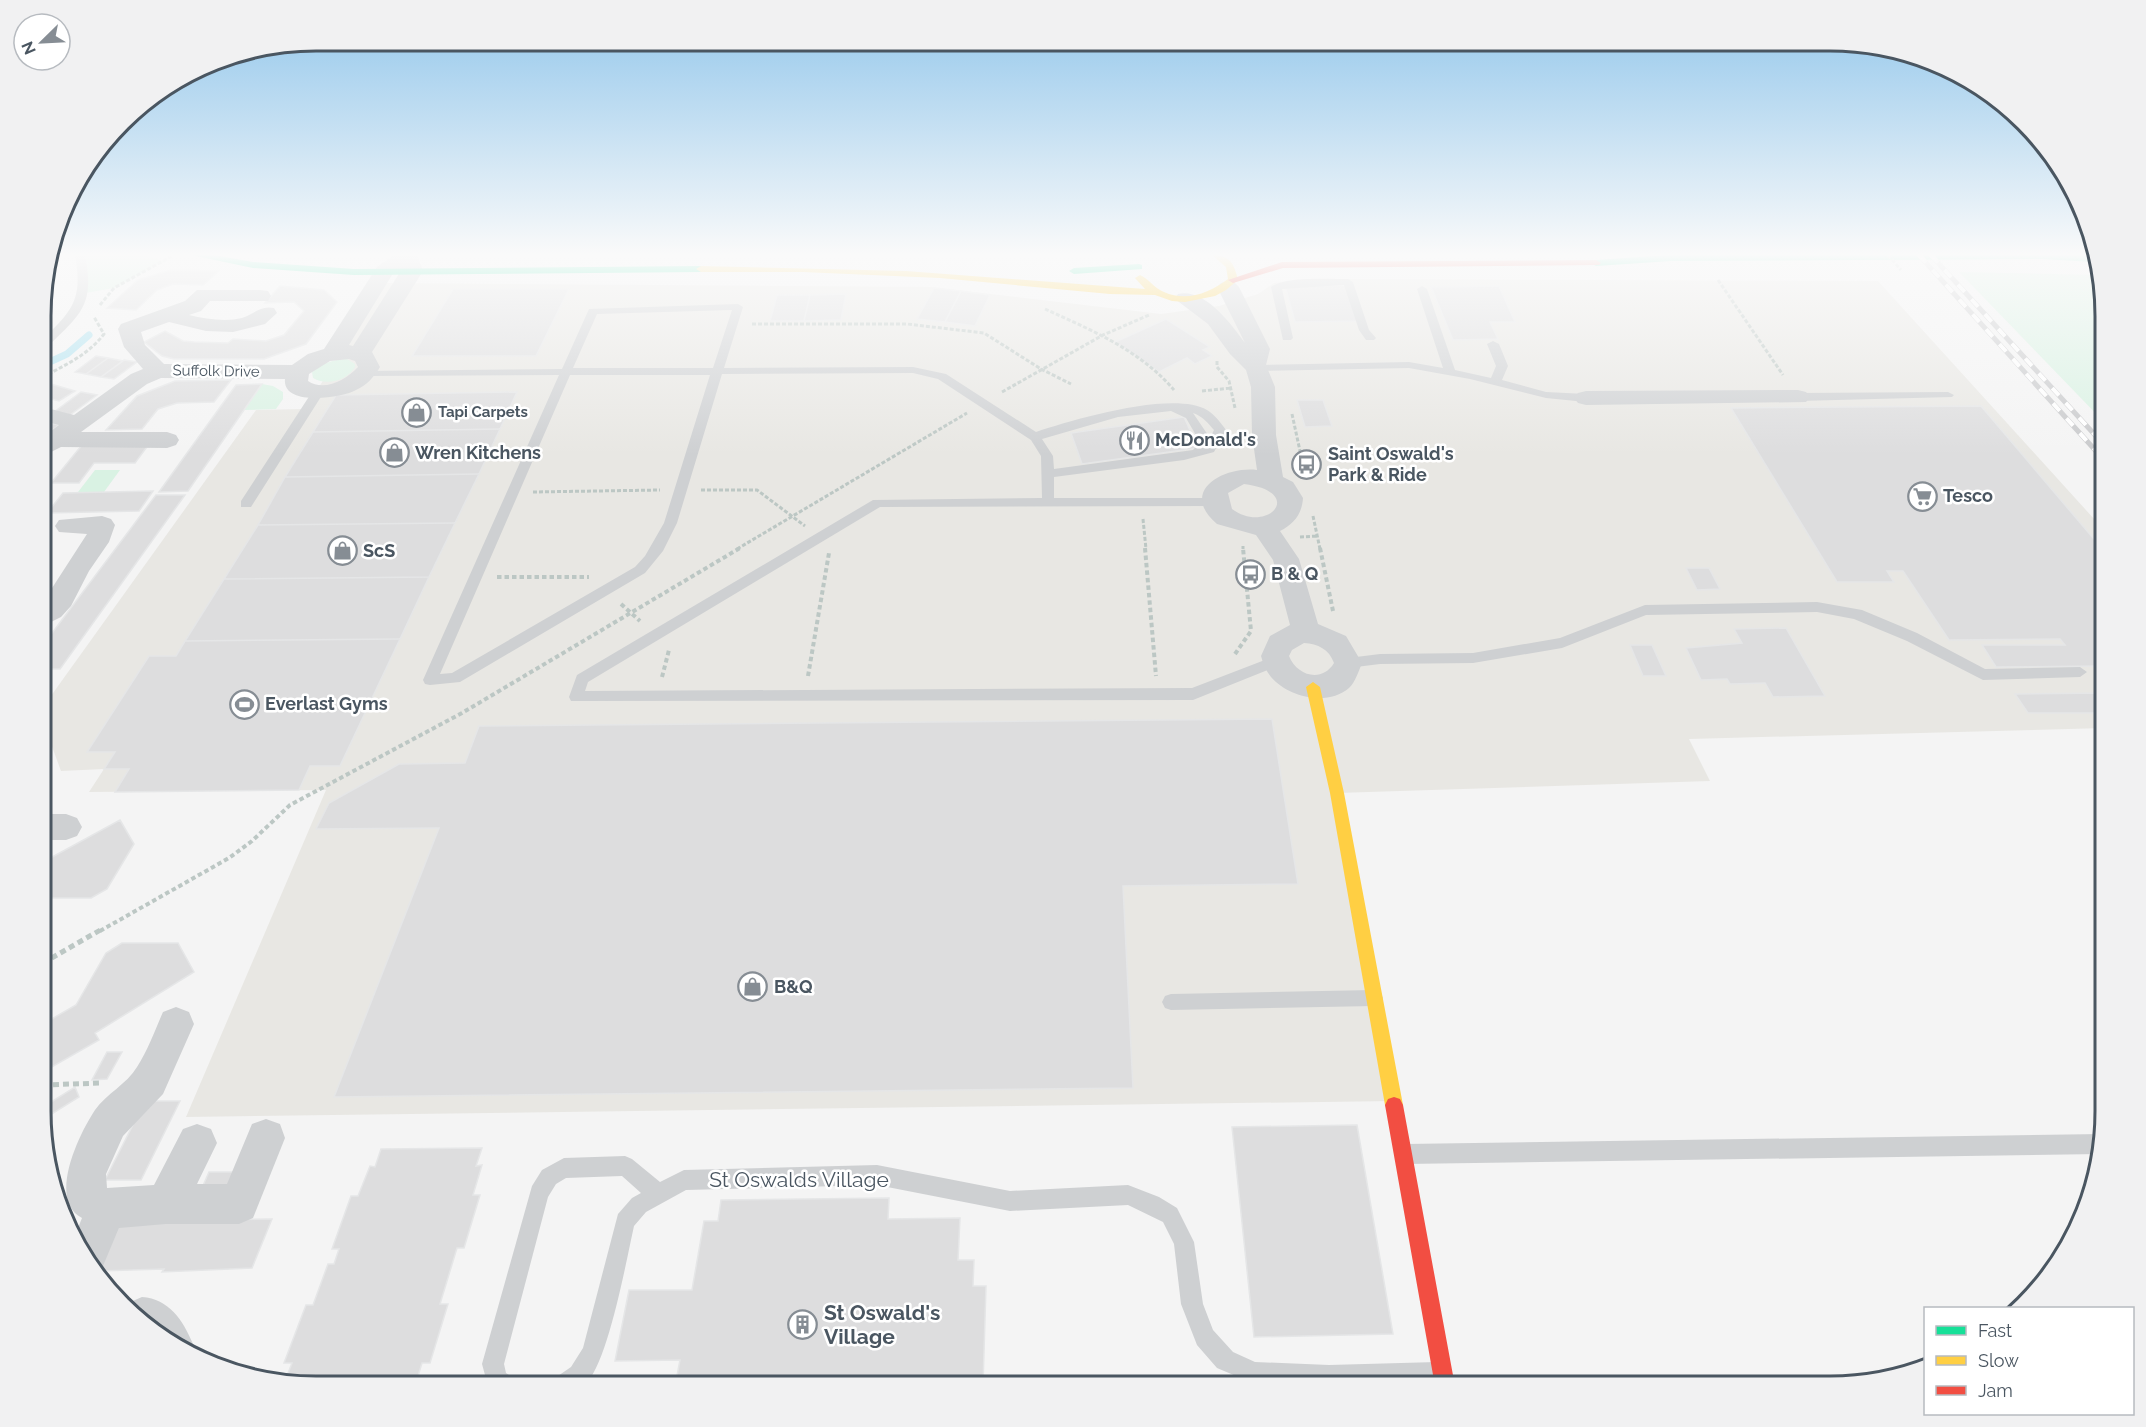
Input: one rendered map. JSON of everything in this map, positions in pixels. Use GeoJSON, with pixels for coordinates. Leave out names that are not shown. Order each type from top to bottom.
{"type":"FeatureCollection","features":[{"type":"Feature","properties":{"kind":"main road"},"geometry":{"type":"LineString","coordinates":[[1313,687],[1337,793],[1443,1376]]}},
{"type":"Feature","properties":{"kind":"street","name":"Suffolk Drive"},"geometry":{"type":"LineString","coordinates":[[151,322],[129,329],[135,347],[158,371],[298,372]]}},
{"type":"Feature","properties":{"kind":"street"},"geometry":{"type":"LineString","coordinates":[[185,322],[191,324],[247,325],[258,322]]}},
{"type":"Feature","properties":{"kind":"street"},"geometry":{"type":"LineString","coordinates":[[333,353],[351,322]]}},
{"type":"Feature","properties":{"kind":"street"},"geometry":{"type":"LineString","coordinates":[[362,363],[333,353],[312,360],[298,372],[295,378],[301,388],[318,392],[341,388],[362,363],[383,322]]}},
{"type":"Feature","properties":{"kind":"street"},"geometry":{"type":"LineString","coordinates":[[1218,322],[1238,350],[1257,368]]}},
{"type":"Feature","properties":{"kind":"street"},"geometry":{"type":"LineString","coordinates":[[1247,322],[1259,349],[1257,368],[1263,387],[1264,435],[1271,480]]}},
{"type":"Feature","properties":{"kind":"street"},"geometry":{"type":"LineString","coordinates":[[51,443],[139,380],[158,371]]}},
{"type":"Feature","properties":{"kind":"street"},"geometry":{"type":"LineString","coordinates":[[1586,398],[1798,397]]}},
{"type":"Feature","properties":{"kind":"street"},"geometry":{"type":"LineString","coordinates":[[51,416],[78,423]]}},
{"type":"Feature","properties":{"kind":"street"},"geometry":{"type":"LineString","coordinates":[[1236,477],[1264,435]]}},
{"type":"Feature","properties":{"kind":"street"},"geometry":{"type":"LineString","coordinates":[[51,444],[167,440]]}},
{"type":"Feature","properties":{"kind":"street"},"geometry":{"type":"LineString","coordinates":[[1268,533],[1276,523],[1286,517],[1291,509],[1289,494],[1271,480],[1258,476],[1236,477],[1220,485],[1215,493],[1214,502],[1225,517],[1268,533],[1286,559],[1306,633]]}},
{"type":"Feature","properties":{"kind":"street"},"geometry":{"type":"LineString","coordinates":[[51,612],[68,590],[77,567],[101,538],[102,525],[68,526]]}},
{"type":"Feature","properties":{"kind":"street"},"geometry":{"type":"LineString","coordinates":[[1306,633],[1324,636],[1334,641],[1346,654],[1348,663],[1340,680],[1329,685],[1313,687],[1288,679],[1275,661],[1275,652],[1279,643],[1287,637],[1306,633]]}},
{"type":"Feature","properties":{"kind":"street"},"geometry":{"type":"LineString","coordinates":[[176,1023],[150,1081],[109,1123],[86,1173],[87,1199],[106,1209],[166,1204],[238,1204],[266,1138]]}},
{"type":"Feature","properties":{"kind":"street"},"geometry":{"type":"LineString","coordinates":[[166,1204],[197,1143]]}},
{"type":"Feature","properties":{"kind":"street"},"geometry":{"type":"LineString","coordinates":[[90,1248],[106,1209]]}},
{"type":"Feature","properties":{"kind":"lane"},"geometry":{"type":"LineString","coordinates":[[51,337],[66,322]]}},
{"type":"Feature","properties":{"kind":"lane"},"geometry":{"type":"LineString","coordinates":[[588,322],[430,680],[455,678],[640,570],[662,546],[732,324]]}},
{"type":"Feature","properties":{"kind":"lane"},"geometry":{"type":"LineString","coordinates":[[1284,322],[1287,338]]}},
{"type":"Feature","properties":{"kind":"lane"},"geometry":{"type":"LineString","coordinates":[[1361,322],[1370,338]]}},
{"type":"Feature","properties":{"kind":"lane"},"geometry":{"type":"LineString","coordinates":[[1433,322],[1450,372]]}},
{"type":"Feature","properties":{"kind":"lane"},"geometry":{"type":"LineString","coordinates":[[1493,344],[1502,366],[1495,383]]}},
{"type":"Feature","properties":{"kind":"lane"},"geometry":{"type":"LineString","coordinates":[[362,363],[567,370],[912,370],[942,376],[1035,437],[1047,456],[1048,502]]}},
{"type":"Feature","properties":{"kind":"lane"},"geometry":{"type":"LineString","coordinates":[[1257,368],[1408,365],[1450,372],[1546,395],[1586,398]]}},
{"type":"Feature","properties":{"kind":"lane"},"geometry":{"type":"LineString","coordinates":[[246,504],[318,392]]}},
{"type":"Feature","properties":{"kind":"lane"},"geometry":{"type":"LineString","coordinates":[[1798,397],[1948,395]]}},
{"type":"Feature","properties":{"kind":"lane"},"geometry":{"type":"LineString","coordinates":[[1035,437],[1061,427],[1168,406],[1201,411],[1220,430],[1210,449],[1196,453],[1049,474]]}},
{"type":"Feature","properties":{"kind":"lane"},"geometry":{"type":"LineString","coordinates":[[1168,406],[1190,416],[1207,444],[1196,453]]}},
{"type":"Feature","properties":{"kind":"lane"},"geometry":{"type":"LineString","coordinates":[[1214,502],[878,503],[582,679],[576,697],[1193,694],[1275,661]]}},
{"type":"Feature","properties":{"kind":"lane"},"geometry":{"type":"LineString","coordinates":[[1348,663],[1380,659],[1473,658],[1562,643],[1645,610],[1817,607],[1868,619],[1912,637],[1983,675],[2080,672]]}},
{"type":"Feature","properties":{"kind":"lane"},"geometry":{"type":"LineString","coordinates":[[1171,1002],[1374,998]]}},
{"type":"Feature","properties":{"kind":"lane"},"geometry":{"type":"LineString","coordinates":[[1402,1154],[2093,1144]]}},
{"type":"Feature","properties":{"kind":"lane"},"geometry":{"type":"LineString","coordinates":[[495,1376],[493,1364],[539,1193],[549,1177],[564,1168],[625,1166],[657,1193]]}},
{"type":"Feature","properties":{"kind":"lane","name":"St Oswalds Village"},"geometry":{"type":"LineString","coordinates":[[578,1376],[593,1352],[625,1221],[639,1205],[684,1180],[877,1175],[1010,1201],[1128,1195],[1152,1204],[1170,1215],[1184,1242],[1192,1304],[1204,1337],[1225,1360],[1255,1373],[1329,1376]]}},
{"type":"Feature","properties":{"kind":"path"},"geometry":{"type":"LineString","coordinates":[[51,373],[80,357],[99,342],[104,334],[95,322]]}},
{"type":"Feature","properties":{"kind":"path"},"geometry":{"type":"LineString","coordinates":[[1073,322],[1103,335],[1165,378],[1177,395]]}},
{"type":"Feature","properties":{"kind":"path"},"geometry":{"type":"LineString","coordinates":[[51,958],[229,858],[252,841],[290,805],[462,713],[1041,369],[1103,335],[1136,322]]}},
{"type":"Feature","properties":{"kind":"path"},"geometry":{"type":"LineString","coordinates":[[1746,322],[1798,397]]}},
{"type":"Feature","properties":{"kind":"path"},"geometry":{"type":"LineString","coordinates":[[732,324],[907,324],[984,333],[1041,369],[1071,384]]}},
{"type":"Feature","properties":{"kind":"path"},"geometry":{"type":"LineString","coordinates":[[1291,408],[1307,485]]}},
{"type":"Feature","properties":{"kind":"path"},"geometry":{"type":"LineString","coordinates":[[513,492],[757,490],[831,545],[805,695]]}},
{"type":"Feature","properties":{"kind":"path"},"geometry":{"type":"LineString","coordinates":[[1142,502],[1158,694]]}},
{"type":"Feature","properties":{"kind":"path"},"geometry":{"type":"LineString","coordinates":[[1311,505],[1333,611]]}},
{"type":"Feature","properties":{"kind":"path"},"geometry":{"type":"LineString","coordinates":[[1238,676],[1224,662],[1238,652],[1251,631],[1251,605],[1241,547],[1268,533],[1318,536]]}},
{"type":"Feature","properties":{"kind":"path"},"geometry":{"type":"LineString","coordinates":[[51,1085],[150,1081]]}},
{"type":"Feature","properties":{"kind":"shaded area"},"geometry":{"type":"Polygon","coordinates":[[[360,322],[1915,322],[2095,520],[2095,728],[1689,739],[1710,781],[1337,793],[1393,1101],[186,1117],[326,790],[89,792],[104,769],[61,771],[51,744],[51,696],[256,410],[305,409],[360,322]]]}},
{"type":"Feature","properties":{"kind":"green space"},"geometry":{"type":"Polygon","coordinates":[[[2007,322],[2095,322],[2095,413],[2007,322]]]}},
{"type":"Feature","properties":{"kind":"green space"},"geometry":{"type":"Polygon","coordinates":[[[347,359],[355,364],[355,367],[342,379],[324,382],[313,378],[312,372],[320,366],[347,359]]]}},
{"type":"Feature","properties":{"kind":"green space"},"geometry":{"type":"Polygon","coordinates":[[[262,384],[273,386],[283,392],[283,399],[276,409],[244,410],[262,384]]]}},
{"type":"Feature","properties":{"kind":"green space"},"geometry":{"type":"Polygon","coordinates":[[[95,470],[120,470],[104,492],[78,492],[95,470]]]}},
{"type":"Feature","properties":{"kind":"building"},"geometry":{"type":"Polygon","coordinates":[[[295,322],[323,322],[306,344],[264,359],[174,359],[162,356],[144,342],[165,331],[183,341],[194,342],[228,343],[233,339],[266,341],[284,335],[295,322]]]}},
{"type":"Feature","properties":{"kind":"building"},"geometry":{"type":"Polygon","coordinates":[[[433,322],[553,322],[536,356],[412,356],[433,322]]]}},
{"type":"Feature","properties":{"kind":"building"},"geometry":{"type":"Polygon","coordinates":[[[945,322],[977,322],[975,326],[945,322]]]}},
{"type":"Feature","properties":{"kind":"building"},"geometry":{"type":"Polygon","coordinates":[[[1160,322],[1170,322],[1210,347],[1203,350],[1212,356],[1195,364],[1187,358],[1159,372],[1115,342],[1160,322]]]}},
{"type":"Feature","properties":{"kind":"building"},"geometry":{"type":"Polygon","coordinates":[[[1445,322],[1515,322],[1490,322],[1498,339],[1453,340],[1445,322]]]}},
{"type":"Feature","properties":{"kind":"building"},"geometry":{"type":"Polygon","coordinates":[[[96,356],[108,358],[86,374],[75,372],[96,356]]]}},
{"type":"Feature","properties":{"kind":"building"},"geometry":{"type":"Polygon","coordinates":[[[108,358],[123,361],[101,377],[86,374],[108,358]]]}},
{"type":"Feature","properties":{"kind":"building"},"geometry":{"type":"Polygon","coordinates":[[[124,360],[137,362],[114,379],[101,377],[124,360]]]}},
{"type":"Feature","properties":{"kind":"building"},"geometry":{"type":"Polygon","coordinates":[[[231,380],[214,402],[177,403],[158,409],[142,429],[106,430],[137,396],[175,381],[231,380]]]}},
{"type":"Feature","properties":{"kind":"building"},"geometry":{"type":"Polygon","coordinates":[[[51,384],[75,391],[59,401],[51,399],[51,384]]]}},
{"type":"Feature","properties":{"kind":"building"},"geometry":{"type":"Polygon","coordinates":[[[262,384],[188,491],[159,492],[236,385],[262,384]]]}},
{"type":"Feature","properties":{"kind":"building"},"geometry":{"type":"Polygon","coordinates":[[[81,392],[97,395],[70,415],[54,412],[81,392]]]}},
{"type":"Feature","properties":{"kind":"building","name":"Tapi Carpets"},"geometry":{"type":"Polygon","coordinates":[[[517,392],[500,429],[313,432],[336,395],[517,392]]]}},
{"type":"Feature","properties":{"kind":"building"},"geometry":{"type":"Polygon","coordinates":[[[1297,400],[1323,400],[1332,426],[1305,427],[1297,400]]]}},
{"type":"Feature","properties":{"kind":"building","name":"Tesco"},"geometry":{"type":"Polygon","coordinates":[[[1981,406],[2095,540],[2095,666],[1996,667],[1982,645],[2065,645],[2060,639],[1949,640],[1903,571],[1887,571],[1894,582],[1837,582],[1731,408],[1981,406]]]}},
{"type":"Feature","properties":{"kind":"building","name":"McDonald's"},"geometry":{"type":"Polygon","coordinates":[[[1184,417],[1198,448],[1082,464],[1071,433],[1184,417]]]}},
{"type":"Feature","properties":{"kind":"building"},"geometry":{"type":"Polygon","coordinates":[[[51,423],[59,425],[51,431],[51,423]]]}},
{"type":"Feature","properties":{"kind":"building","name":"Wren Kitchens"},"geometry":{"type":"Polygon","coordinates":[[[500,429],[479,474],[285,477],[313,432],[500,429]]]}},
{"type":"Feature","properties":{"kind":"building"},"geometry":{"type":"Polygon","coordinates":[[[149,444],[135,463],[94,463],[79,483],[51,483],[82,445],[149,444]]]}},
{"type":"Feature","properties":{"kind":"building"},"geometry":{"type":"Polygon","coordinates":[[[479,474],[455,523],[258,525],[285,477],[479,474]]]}},
{"type":"Feature","properties":{"kind":"building"},"geometry":{"type":"Polygon","coordinates":[[[153,491],[139,511],[51,513],[51,508],[63,493],[153,491]]]}},
{"type":"Feature","properties":{"kind":"building"},"geometry":{"type":"Polygon","coordinates":[[[156,495],[185,495],[60,669],[51,669],[51,634],[156,495]]]}},
{"type":"Feature","properties":{"kind":"building","name":"ScS"},"geometry":{"type":"Polygon","coordinates":[[[455,523],[429,577],[224,579],[258,525],[455,523]]]}},
{"type":"Feature","properties":{"kind":"building"},"geometry":{"type":"Polygon","coordinates":[[[1686,568],[1709,568],[1720,589],[1697,590],[1686,568]]]}},
{"type":"Feature","properties":{"kind":"building"},"geometry":{"type":"Polygon","coordinates":[[[429,577],[400,639],[185,641],[224,579],[429,577]]]}},
{"type":"Feature","properties":{"kind":"building"},"geometry":{"type":"Polygon","coordinates":[[[51,589],[59,594],[51,599],[51,589]]]}},
{"type":"Feature","properties":{"kind":"building"},"geometry":{"type":"Polygon","coordinates":[[[1786,628],[1825,696],[1773,697],[1765,683],[1730,684],[1727,679],[1701,680],[1686,648],[1742,643],[1734,629],[1786,628]]]}},
{"type":"Feature","properties":{"kind":"building","name":"Everlast Gyms"},"geometry":{"type":"Polygon","coordinates":[[[400,639],[340,766],[310,766],[299,790],[115,792],[129,769],[104,769],[115,752],[87,752],[149,656],[176,656],[185,641],[400,639]]]}},
{"type":"Feature","properties":{"kind":"building"},"geometry":{"type":"Polygon","coordinates":[[[1630,645],[1652,645],[1666,676],[1643,676],[1630,645]]]}},
{"type":"Feature","properties":{"kind":"building"},"geometry":{"type":"Polygon","coordinates":[[[2095,693],[2095,713],[2028,713],[2015,694],[2095,693]]]}},
{"type":"Feature","properties":{"kind":"building","name":"B&Q"},"geometry":{"type":"Polygon","coordinates":[[[1272,719],[1298,884],[1123,886],[1133,1088],[334,1097],[439,828],[316,829],[329,803],[399,764],[465,763],[479,726],[1272,719]]]}},
{"type":"Feature","properties":{"kind":"building"},"geometry":{"type":"Polygon","coordinates":[[[120,820],[134,844],[107,889],[91,898],[51,898],[51,858],[120,820]]]}},
{"type":"Feature","properties":{"kind":"building"},"geometry":{"type":"Polygon","coordinates":[[[122,943],[178,943],[194,972],[95,1033],[99,1040],[51,1067],[51,1019],[76,1005],[106,953],[122,943]]]}},
{"type":"Feature","properties":{"kind":"building"},"geometry":{"type":"Polygon","coordinates":[[[107,1052],[122,1052],[107,1079],[92,1080],[107,1052]]]}},
{"type":"Feature","properties":{"kind":"building"},"geometry":{"type":"Polygon","coordinates":[[[75,1087],[79,1097],[51,1114],[51,1102],[75,1087]]]}},
{"type":"Feature","properties":{"kind":"building"},"geometry":{"type":"Polygon","coordinates":[[[145,1101],[180,1101],[141,1180],[105,1180],[145,1101]]]}},
{"type":"Feature","properties":{"kind":"building"},"geometry":{"type":"Polygon","coordinates":[[[1357,1125],[1393,1334],[1254,1337],[1232,1127],[1357,1125]]]}},
{"type":"Feature","properties":{"kind":"building"},"geometry":{"type":"Polygon","coordinates":[[[482,1148],[476,1166],[482,1165],[473,1195],[480,1195],[464,1248],[457,1248],[440,1304],[448,1304],[430,1363],[422,1363],[418,1376],[288,1374],[292,1363],[284,1363],[306,1305],[313,1305],[328,1264],[334,1264],[339,1249],[332,1249],[351,1196],[358,1196],[370,1166],[375,1167],[381,1149],[482,1148]]]}},
{"type":"Feature","properties":{"kind":"building"},"geometry":{"type":"Polygon","coordinates":[[[209,1172],[234,1172],[224,1197],[198,1197],[209,1172]]]}},
{"type":"Feature","properties":{"kind":"building","name":"St Oswald's Village"},"geometry":{"type":"Polygon","coordinates":[[[889,1198],[888,1219],[960,1218],[958,1260],[974,1260],[973,1286],[986,1286],[983,1376],[677,1376],[680,1360],[615,1361],[629,1290],[692,1290],[704,1221],[718,1221],[721,1200],[889,1198]]]}},
{"type":"Feature","properties":{"kind":"building"},"geometry":{"type":"Polygon","coordinates":[[[272,1219],[252,1268],[162,1272],[164,1269],[105,1271],[101,1266],[121,1222],[272,1219]]]}},
{"type":"Feature","properties":{"kind":"waterway"},"geometry":{"type":"LineString","coordinates":[[51,361],[67,354],[89,335]]}},
{"type":"Feature","properties":{"kind":"railway"},"geometry":{"type":"LineString","coordinates":[[1979,322],[2095,450]]}},
{"type":"Feature","properties":{"kind":"railway"},"geometry":{"type":"LineString","coordinates":[[1992,322],[2095,435]]}},
{"type":"Feature","properties":{"kind":"traffic: slow"},"geometry":{"type":"LineString","coordinates":[[1313,687],[1337,793],[1394,1105]]}},
{"type":"Feature","properties":{"kind":"traffic: jam"},"geometry":{"type":"LineString","coordinates":[[1394,1105],[1443,1376]]}},
{"type":"Feature","properties":{"kind":"place","name":"Tapi Carpets"},"geometry":{"type":"Point","coordinates":[417,412]}},
{"type":"Feature","properties":{"kind":"place","name":"McDonald's"},"geometry":{"type":"Point","coordinates":[1134,440]}},
{"type":"Feature","properties":{"kind":"place","name":"Wren Kitchens"},"geometry":{"type":"Point","coordinates":[394,453]}},
{"type":"Feature","properties":{"kind":"place","name":"Saint Oswald's Park & Ride"},"geometry":{"type":"Point","coordinates":[1307,464]}},
{"type":"Feature","properties":{"kind":"place","name":"Tesco"},"geometry":{"type":"Point","coordinates":[1922,496]}},
{"type":"Feature","properties":{"kind":"place","name":"ScS"},"geometry":{"type":"Point","coordinates":[342,551]}},
{"type":"Feature","properties":{"kind":"place","name":"B & Q"},"geometry":{"type":"Point","coordinates":[1250,574]}},
{"type":"Feature","properties":{"kind":"place","name":"Everlast Gyms"},"geometry":{"type":"Point","coordinates":[244,704]}},
{"type":"Feature","properties":{"kind":"place","name":"B&Q"},"geometry":{"type":"Point","coordinates":[753,987]}},
{"type":"Feature","properties":{"kind":"place","name":"St Oswald's Village"},"geometry":{"type":"Point","coordinates":[803,1325]}}]}
